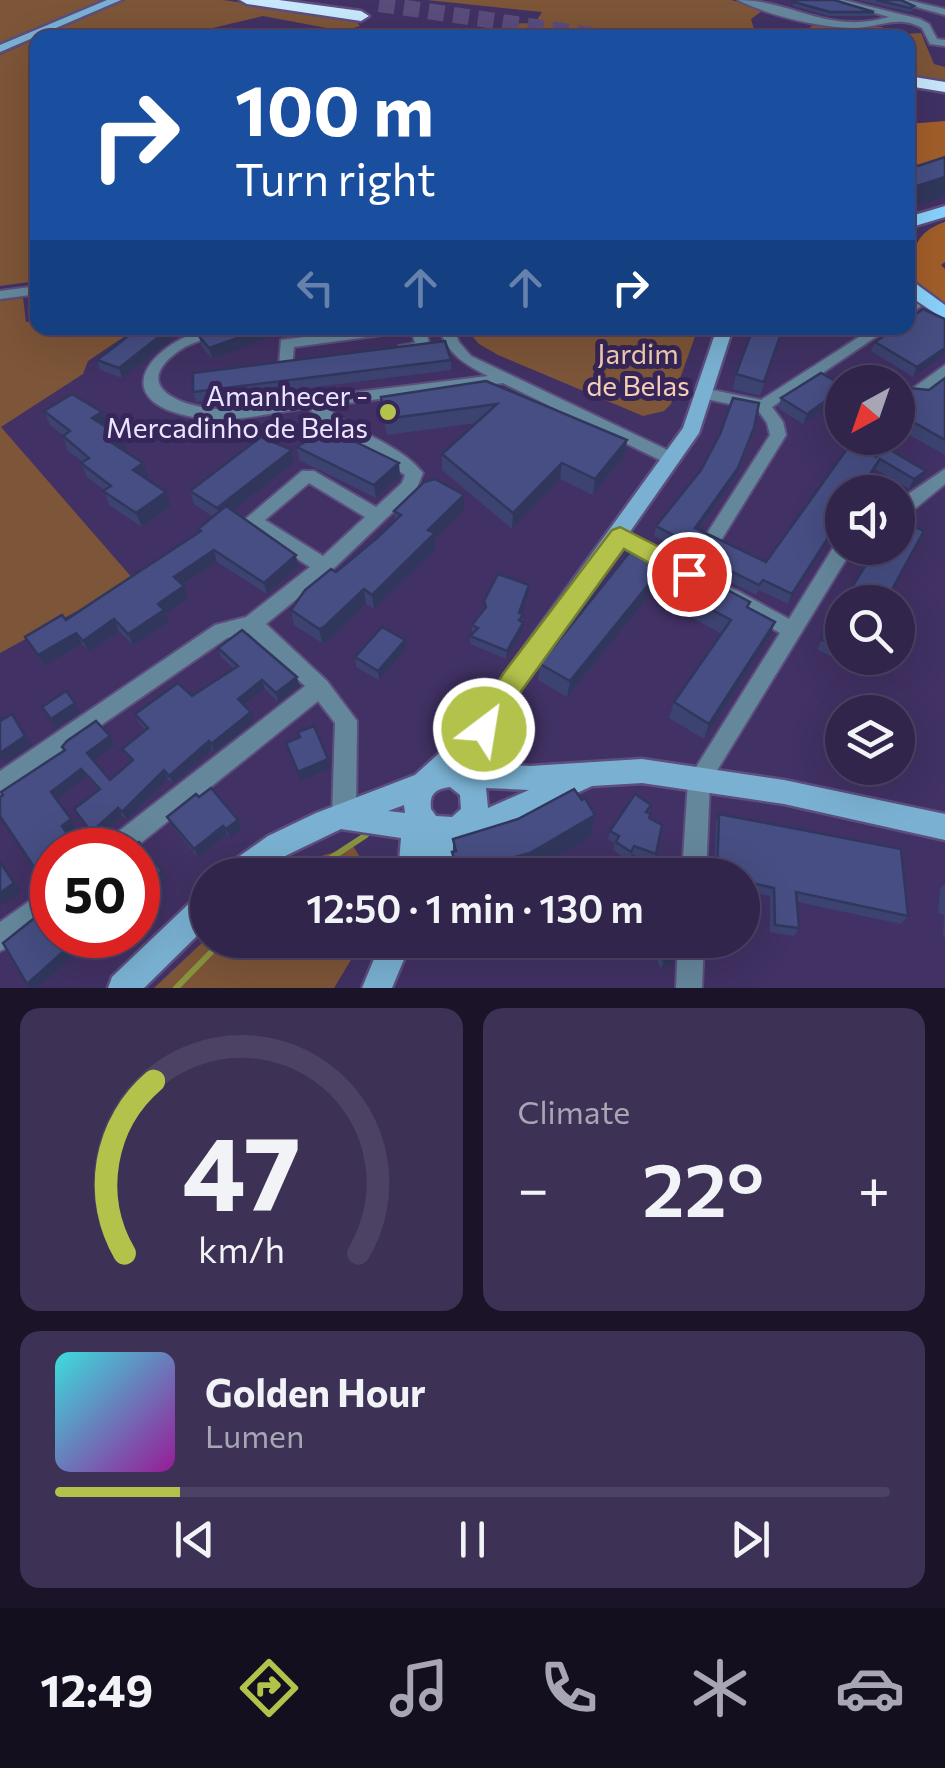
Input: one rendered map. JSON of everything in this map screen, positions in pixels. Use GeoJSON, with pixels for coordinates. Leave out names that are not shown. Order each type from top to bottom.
{"type":"FeatureCollection","features":[{"type":"Feature","properties":{"kind":"highway"},"geometry":{"type":"LineString","coordinates":[[247,0],[361,16]]}},
{"type":"Feature","properties":{"kind":"highway"},"geometry":{"type":"LineString","coordinates":[[346,0],[380,4]]}},
{"type":"Feature","properties":{"kind":"highway"},"geometry":{"type":"LineString","coordinates":[[915,82],[945,87]]}},
{"type":"Feature","properties":{"kind":"highway"},"geometry":{"type":"LineString","coordinates":[[915,93],[945,97]]}},
{"type":"Feature","properties":{"kind":"main road"},"geometry":{"type":"LineString","coordinates":[[44,30],[116,0]]}},
{"type":"Feature","properties":{"kind":"main road"},"geometry":{"type":"LineString","coordinates":[[0,48],[30,36]]}},
{"type":"Feature","properties":{"kind":"main road"},"geometry":{"type":"LineString","coordinates":[[915,230],[937,213]]}},
{"type":"Feature","properties":{"kind":"main road"},"geometry":{"type":"LineString","coordinates":[[915,290],[945,314]]}},
{"type":"Feature","properties":{"kind":"main road"},"geometry":{"type":"LineString","coordinates":[[915,308],[945,323]]}},
{"type":"Feature","properties":{"kind":"main road"},"geometry":{"type":"LineString","coordinates":[[420,858],[484,729],[512,682],[620,536],[692,429],[723,335]]}},
{"type":"Feature","properties":{"kind":"main road"},"geometry":{"type":"LineString","coordinates":[[427,858],[446,804],[484,729]]}},
{"type":"Feature","properties":{"kind":"main road"},"geometry":{"type":"LineString","coordinates":[[264,858],[320,822],[446,804],[530,778],[642,771],[784,792],[945,827]]}},
{"type":"Feature","properties":{"kind":"main road"},"geometry":{"type":"LineString","coordinates":[[344,818],[446,804],[490,820],[593,774]]}},
{"type":"Feature","properties":{"kind":"main road"},"geometry":{"type":"LineString","coordinates":[[123,988],[190,922]]}},
{"type":"Feature","properties":{"kind":"main road"},"geometry":{"type":"LineString","coordinates":[[376,988],[390,958]]}},
{"type":"Feature","properties":{"kind":"street"},"geometry":{"type":"LineString","coordinates":[[742,0],[834,24],[871,25],[898,16]]}},
{"type":"Feature","properties":{"kind":"street"},"geometry":{"type":"LineString","coordinates":[[780,0],[803,17]]}},
{"type":"Feature","properties":{"kind":"street"},"geometry":{"type":"LineString","coordinates":[[834,0],[926,26],[932,42],[945,43]]}},
{"type":"Feature","properties":{"kind":"street"},"geometry":{"type":"LineString","coordinates":[[896,0],[945,12]]}},
{"type":"Feature","properties":{"kind":"street"},"geometry":{"type":"LineString","coordinates":[[834,24],[860,7]]}},
{"type":"Feature","properties":{"kind":"street"},"geometry":{"type":"LineString","coordinates":[[0,295],[30,291]]}},
{"type":"Feature","properties":{"kind":"street"},"geometry":{"type":"LineString","coordinates":[[205,335],[170,350],[152,373],[152,387],[166,405],[200,414],[502,379]]}},
{"type":"Feature","properties":{"kind":"street"},"geometry":{"type":"LineString","coordinates":[[288,364],[286,343],[349,335]]}},
{"type":"Feature","properties":{"kind":"street"},"geometry":{"type":"LineString","coordinates":[[420,335],[423,346]]}},
{"type":"Feature","properties":{"kind":"street"},"geometry":{"type":"LineString","coordinates":[[449,335],[466,359],[502,379],[672,459]]}},
{"type":"Feature","properties":{"kind":"street"},"geometry":{"type":"LineString","coordinates":[[762,406],[871,335]]}},
{"type":"Feature","properties":{"kind":"street"},"geometry":{"type":"LineString","coordinates":[[384,352],[452,344]]}},
{"type":"Feature","properties":{"kind":"street"},"geometry":{"type":"LineString","coordinates":[[451,386],[466,359]]}},
{"type":"Feature","properties":{"kind":"street"},"geometry":{"type":"LineString","coordinates":[[270,366],[307,362]]}},
{"type":"Feature","properties":{"kind":"street"},"geometry":{"type":"LineString","coordinates":[[915,393],[945,370]]}},
{"type":"Feature","properties":{"kind":"street"},"geometry":{"type":"LineString","coordinates":[[702,393],[762,406],[775,422],[778,435],[714,537]]}},
{"type":"Feature","properties":{"kind":"street"},"geometry":{"type":"LineString","coordinates":[[0,784],[222,631],[252,624],[324,566],[410,486],[414,473],[400,460],[322,416],[312,402]]}},
{"type":"Feature","properties":{"kind":"street"},"geometry":{"type":"LineString","coordinates":[[324,566],[252,520],[308,475],[378,516]]}},
{"type":"Feature","properties":{"kind":"street"},"geometry":{"type":"LineString","coordinates":[[915,499],[945,475]]}},
{"type":"Feature","properties":{"kind":"street"},"geometry":{"type":"LineString","coordinates":[[620,536],[792,630]]}},
{"type":"Feature","properties":{"kind":"street"},"geometry":{"type":"LineString","coordinates":[[695,858],[699,780],[832,565]]}},
{"type":"Feature","properties":{"kind":"street"},"geometry":{"type":"LineString","coordinates":[[252,624],[320,688],[346,721],[344,818]]}},
{"type":"Feature","properties":{"kind":"street"},"geometry":{"type":"LineString","coordinates":[[141,828],[320,688]]}},
{"type":"Feature","properties":{"kind":"street"},"geometry":{"type":"LineString","coordinates":[[0,938],[30,914]]}},
{"type":"Feature","properties":{"kind":"street"},"geometry":{"type":"LineString","coordinates":[[688,988],[690,958]]}},
{"type":"Feature","properties":{"kind":"green space"},"geometry":{"type":"Polygon","coordinates":[[[0,0],[107,0],[30,30],[0,43],[0,0]]]}},
{"type":"Feature","properties":{"kind":"green space"},"geometry":{"type":"Polygon","coordinates":[[[125,0],[223,0],[354,19],[360,26],[338,30],[263,16],[204,30],[57,30],[125,0]]]}},
{"type":"Feature","properties":{"kind":"green space"},"geometry":{"type":"Polygon","coordinates":[[[427,0],[731,0],[765,9],[751,19],[754,30],[501,30],[503,24],[535,23],[542,12],[427,0]]]}},
{"type":"Feature","properties":{"kind":"green space"},"geometry":{"type":"Polygon","coordinates":[[[812,26],[884,30],[809,30],[812,26]]]}},
{"type":"Feature","properties":{"kind":"green space"},"geometry":{"type":"Polygon","coordinates":[[[915,33],[921,33],[934,64],[945,67],[945,83],[915,78],[915,33]]]}},
{"type":"Feature","properties":{"kind":"green space"},"geometry":{"type":"Polygon","coordinates":[[[30,42],[30,282],[0,286],[0,55],[30,42]]]}},
{"type":"Feature","properties":{"kind":"green space"},"geometry":{"type":"Polygon","coordinates":[[[23,298],[30,335],[127,335],[88,361],[83,374],[1,427],[134,580],[0,653],[0,301],[23,298]]]}},
{"type":"Feature","properties":{"kind":"green space","name":"Jardim de Belas"},"geometry":{"type":"Polygon","coordinates":[[[471,335],[696,335],[671,404],[664,411],[643,416],[479,344],[471,335]]]}},
{"type":"Feature","properties":{"kind":"green space"},"geometry":{"type":"Polygon","coordinates":[[[353,846],[360,858],[315,858],[353,846]]]}},
{"type":"Feature","properties":{"kind":"green space"},"geometry":{"type":"Polygon","coordinates":[[[190,954],[190,958],[352,958],[334,988],[154,988],[190,954]]]}},
{"type":"Feature","properties":{"kind":"shaded area"},"geometry":{"type":"Polygon","coordinates":[[[945,121],[945,157],[915,167],[915,123],[945,121]]]}},
{"type":"Feature","properties":{"kind":"shaded area"},"geometry":{"type":"Polygon","coordinates":[[[945,222],[945,262],[941,265],[945,269],[945,305],[915,280],[917,243],[945,222]]]}},
{"type":"Feature","properties":{"kind":"building"},"geometry":{"type":"Polygon","coordinates":[[[834,0],[874,12],[830,12],[794,2],[834,0]]]}},
{"type":"Feature","properties":{"kind":"building"},"geometry":{"type":"Polygon","coordinates":[[[876,0],[901,0],[914,6],[910,8],[876,0]]]}},
{"type":"Feature","properties":{"kind":"building"},"geometry":{"type":"Polygon","coordinates":[[[945,157],[945,177],[915,187],[915,164],[945,157]]]}},
{"type":"Feature","properties":{"kind":"building"},"geometry":{"type":"Polygon","coordinates":[[[923,309],[945,319],[945,348],[917,367],[875,342],[886,335],[915,335],[915,315],[923,309]]]}},
{"type":"Feature","properties":{"kind":"building"},"geometry":{"type":"Polygon","coordinates":[[[130,335],[161,335],[119,368],[97,360],[130,335]]]}},
{"type":"Feature","properties":{"kind":"building"},"geometry":{"type":"Polygon","coordinates":[[[202,335],[245,335],[209,348],[199,336],[202,335]]]}},
{"type":"Feature","properties":{"kind":"building"},"geometry":{"type":"Polygon","coordinates":[[[750,335],[781,335],[764,382],[736,374],[750,335]]]}},
{"type":"Feature","properties":{"kind":"building"},"geometry":{"type":"Polygon","coordinates":[[[445,341],[451,360],[193,392],[193,373],[445,341]]]}},
{"type":"Feature","properties":{"kind":"building"},"geometry":{"type":"Polygon","coordinates":[[[821,373],[825,375],[825,401],[807,414],[781,398],[821,373]]]}},
{"type":"Feature","properties":{"kind":"building"},"geometry":{"type":"Polygon","coordinates":[[[945,378],[945,440],[915,423],[915,389],[929,390],[945,378]]]}},
{"type":"Feature","properties":{"kind":"building"},"geometry":{"type":"Polygon","coordinates":[[[486,381],[627,440],[595,479],[562,463],[513,513],[442,454],[497,404],[385,419],[381,397],[486,381]]]}},
{"type":"Feature","properties":{"kind":"building"},"geometry":{"type":"Polygon","coordinates":[[[72,394],[102,412],[92,418],[122,437],[112,443],[143,463],[133,470],[166,492],[136,513],[103,491],[111,486],[81,463],[89,458],[63,436],[70,431],[44,411],[72,394]]]}},
{"type":"Feature","properties":{"kind":"building"},"geometry":{"type":"Polygon","coordinates":[[[733,398],[759,403],[738,468],[695,528],[766,562],[825,480],[825,543],[792,594],[763,580],[759,585],[677,544],[681,539],[656,526],[701,470],[733,398]]]}},
{"type":"Feature","properties":{"kind":"building"},"geometry":{"type":"Polygon","coordinates":[[[327,428],[399,463],[374,485],[297,447],[327,428]]]}},
{"type":"Feature","properties":{"kind":"building"},"geometry":{"type":"Polygon","coordinates":[[[261,437],[292,450],[217,508],[190,491],[261,437]]]}},
{"type":"Feature","properties":{"kind":"building"},"geometry":{"type":"Polygon","coordinates":[[[843,455],[899,455],[926,471],[915,478],[880,459],[869,475],[828,475],[843,455]]]}},
{"type":"Feature","properties":{"kind":"building"},"geometry":{"type":"Polygon","coordinates":[[[435,479],[464,495],[428,530],[435,533],[372,595],[364,589],[319,629],[291,610],[305,590],[331,569],[336,572],[377,538],[401,515],[394,511],[424,482],[435,479]]]}},
{"type":"Feature","properties":{"kind":"building"},"geometry":{"type":"Polygon","coordinates":[[[226,506],[296,555],[264,583],[214,550],[174,577],[184,586],[158,604],[164,610],[128,634],[114,619],[83,641],[76,633],[38,655],[25,637],[62,615],[66,620],[201,531],[198,529],[226,506]]]}},
{"type":"Feature","properties":{"kind":"building"},"geometry":{"type":"Polygon","coordinates":[[[915,527],[924,531],[915,547],[915,527]]]}},
{"type":"Feature","properties":{"kind":"building"},"geometry":{"type":"Polygon","coordinates":[[[633,548],[661,564],[666,558],[750,602],[747,607],[775,622],[709,724],[674,702],[731,620],[653,579],[570,681],[540,664],[633,548]]]}},
{"type":"Feature","properties":{"kind":"building"},"geometry":{"type":"Polygon","coordinates":[[[866,565],[905,565],[894,585],[853,585],[866,565]]]}},
{"type":"Feature","properties":{"kind":"building"},"geometry":{"type":"Polygon","coordinates":[[[498,574],[529,585],[519,613],[523,623],[507,651],[470,636],[478,628],[472,625],[486,607],[484,601],[498,574]]]}},
{"type":"Feature","properties":{"kind":"building"},"geometry":{"type":"Polygon","coordinates":[[[382,627],[405,640],[378,671],[355,657],[382,627]]]}},
{"type":"Feature","properties":{"kind":"building"},"geometry":{"type":"Polygon","coordinates":[[[242,630],[297,677],[276,693],[262,680],[238,699],[251,712],[169,776],[164,770],[122,812],[118,808],[93,828],[88,828],[74,809],[100,789],[81,769],[51,792],[71,819],[63,828],[30,828],[30,861],[0,816],[1,792],[65,750],[62,747],[67,741],[96,721],[110,736],[87,753],[110,780],[133,760],[122,749],[148,728],[135,714],[178,683],[192,696],[238,666],[218,648],[242,630]]]}},
{"type":"Feature","properties":{"kind":"building"},"geometry":{"type":"Polygon","coordinates":[[[66,691],[75,703],[51,719],[42,707],[66,691]]]}},
{"type":"Feature","properties":{"kind":"building"},"geometry":{"type":"Polygon","coordinates":[[[12,714],[25,736],[0,753],[0,716],[2,720],[12,714]]]}},
{"type":"Feature","properties":{"kind":"building"},"geometry":{"type":"Polygon","coordinates":[[[314,726],[328,759],[298,772],[286,743],[300,737],[298,732],[314,726]]]}},
{"type":"Feature","properties":{"kind":"building"},"geometry":{"type":"Polygon","coordinates":[[[211,788],[238,820],[226,829],[223,826],[194,849],[167,817],[196,794],[199,797],[211,788]]]}},
{"type":"Feature","properties":{"kind":"building"},"geometry":{"type":"Polygon","coordinates":[[[574,789],[595,815],[530,853],[511,858],[454,858],[453,839],[518,819],[574,789]]]}},
{"type":"Feature","properties":{"kind":"building"},"geometry":{"type":"Polygon","coordinates":[[[635,794],[651,805],[646,812],[651,814],[649,818],[662,825],[656,854],[634,846],[631,852],[616,842],[619,836],[610,831],[635,794]]]}},
{"type":"Feature","properties":{"kind":"building"},"geometry":{"type":"Polygon","coordinates":[[[719,814],[901,849],[908,916],[796,892],[799,928],[775,925],[774,888],[760,885],[760,858],[718,858],[719,814]]]}},
{"type":"Feature","properties":{"kind":"building"},"geometry":{"type":"Polygon","coordinates":[[[0,862],[14,883],[0,893],[0,862]]]}},
{"type":"Feature","properties":{"kind":"building"},"geometry":{"type":"Polygon","coordinates":[[[30,922],[30,958],[56,958],[27,984],[3,943],[30,922]]]}},
{"type":"Feature","properties":{"kind":"waterway"},"geometry":{"type":"LineString","coordinates":[[331,858],[366,835]]}},
{"type":"Feature","properties":{"kind":"waterway"},"geometry":{"type":"LineString","coordinates":[[176,988],[205,958]]}},
{"type":"Feature","properties":{"kind":"tunnel"},"geometry":{"type":"LineString","coordinates":[[379,4],[557,30]]}},
{"type":"Feature","properties":{"kind":"place","name":"Amanhecer - Mercadinho de Belas"},"geometry":{"type":"Point","coordinates":[388,412]}},
{"type":"Feature","properties":{"kind":"route"},"geometry":{"type":"LineString","coordinates":[[484,729],[512,682],[620,536],[689,574]]}}]}
